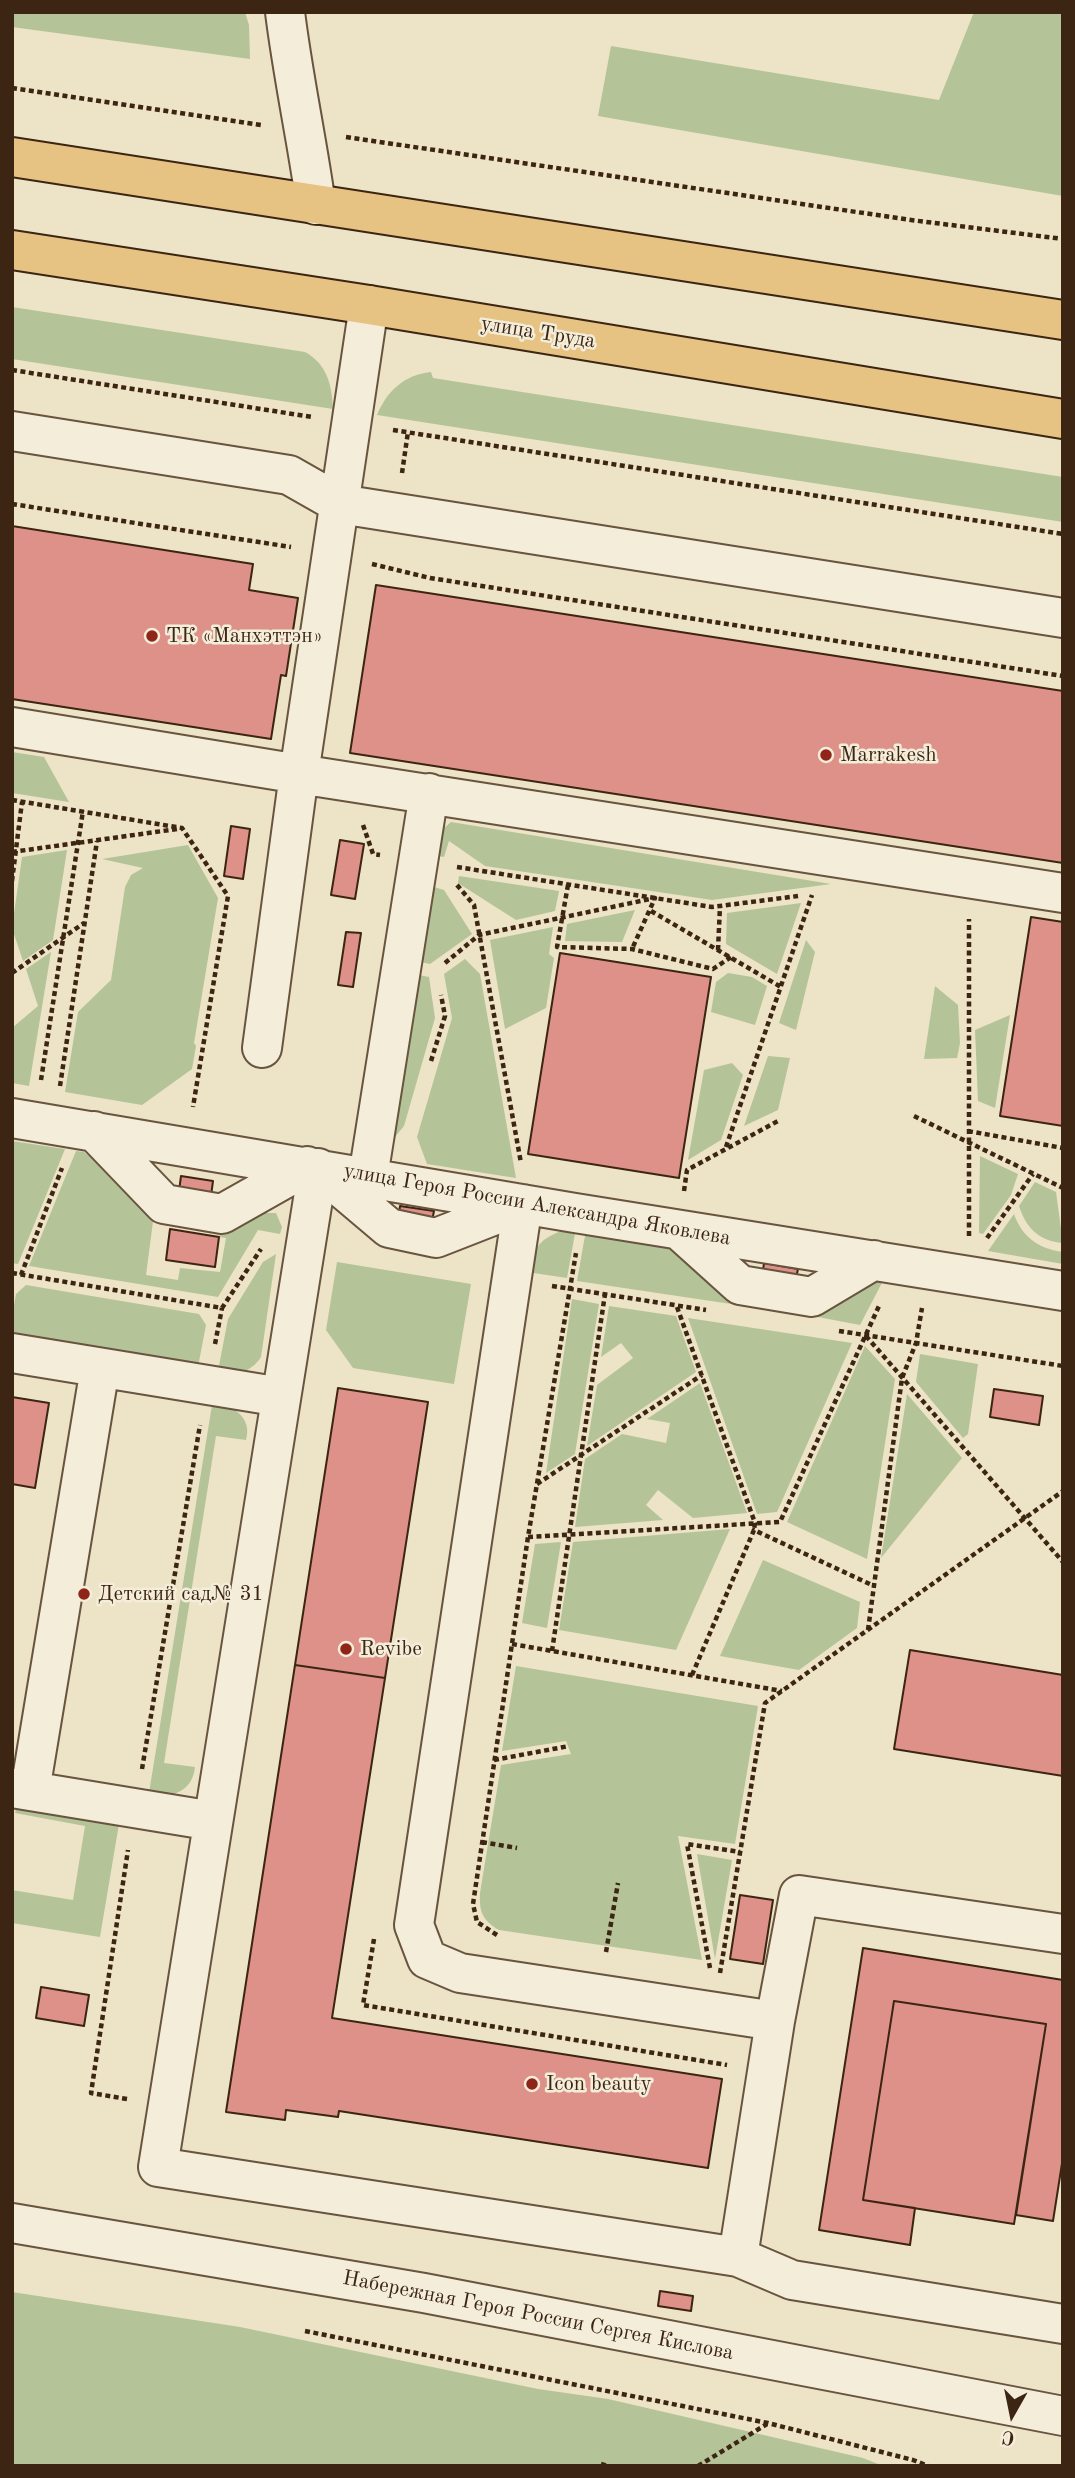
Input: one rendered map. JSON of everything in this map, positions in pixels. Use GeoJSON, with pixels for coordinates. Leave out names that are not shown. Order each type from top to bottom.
{"type":"FeatureCollection","features":[{"type":"Feature","properties":{"kind":"main road"},"geometry":{"type":"LineString","coordinates":[[12,158],[1063,320]]}},
{"type":"Feature","properties":{"kind":"main road","name":"улица Труда"},"geometry":{"type":"LineString","coordinates":[[12,250],[369,305],[1063,419]]}},
{"type":"Feature","properties":{"kind":"street"},"geometry":{"type":"LineString","coordinates":[[285,12],[316,205]]}},
{"type":"Feature","properties":{"kind":"street"},"geometry":{"type":"LineString","coordinates":[[262,1048],[299,774],[369,305]]}},
{"type":"Feature","properties":{"kind":"street"},"geometry":{"type":"LineString","coordinates":[[1013,313],[1063,308]]}},
{"type":"Feature","properties":{"kind":"street"},"geometry":{"type":"LineString","coordinates":[[12,431],[289,475],[340,504],[1063,618]]}},
{"type":"Feature","properties":{"kind":"street"},"geometry":{"type":"LineString","coordinates":[[12,727],[1063,893]]}},
{"type":"Feature","properties":{"kind":"street"},"geometry":{"type":"LineString","coordinates":[[368,1177],[428,862],[429,793]]}},
{"type":"Feature","properties":{"kind":"street","name":"улица Героя России Александра Яковлева"},"geometry":{"type":"LineString","coordinates":[[12,1118],[76,1119],[368,1177],[523,1188],[583,1214],[681,1213],[900,1264],[1051,1289]]}},
{"type":"Feature","properties":{"kind":"street"},"geometry":{"type":"LineString","coordinates":[[76,1119],[163,1204],[222,1214],[312,1167]]}},
{"type":"Feature","properties":{"kind":"street"},"geometry":{"type":"LineString","coordinates":[[312,1167],[389,1228],[436,1238],[523,1188]]}},
{"type":"Feature","properties":{"kind":"street"},"geometry":{"type":"LineString","coordinates":[[312,1167],[281,1397],[158,2167],[738,2257],[792,2280],[1063,2324]]}},
{"type":"Feature","properties":{"kind":"street"},"geometry":{"type":"LineString","coordinates":[[523,1188],[414,1925],[428,1959],[460,1973],[775,2021]]}},
{"type":"Feature","properties":{"kind":"street"},"geometry":{"type":"LineString","coordinates":[[1051,1289],[1053,1310],[1063,1320]]}},
{"type":"Feature","properties":{"kind":"street"},"geometry":{"type":"LineString","coordinates":[[12,1353],[281,1397]]}},
{"type":"Feature","properties":{"kind":"street"},"geometry":{"type":"LineString","coordinates":[[100,1368],[21,1789],[213,1821]]}},
{"type":"Feature","properties":{"kind":"street"},"geometry":{"type":"LineString","coordinates":[[738,2257],[775,2021],[799,1895],[1063,1934]]}},
{"type":"Feature","properties":{"kind":"street","name":"Набережная Героя России Сергея Кислова"},"geometry":{"type":"LineString","coordinates":[[12,2223],[424,2293],[1063,2416]]}},
{"type":"Feature","properties":{"kind":"path"},"geometry":{"type":"LineString","coordinates":[[12,88],[897,218],[1063,239]]}},
{"type":"Feature","properties":{"kind":"path"},"geometry":{"type":"LineString","coordinates":[[12,370],[1063,534]]}},
{"type":"Feature","properties":{"kind":"path"},"geometry":{"type":"LineString","coordinates":[[12,504],[333,554],[430,578],[1063,676]]}},
{"type":"Feature","properties":{"kind":"path"},"geometry":{"type":"LineString","coordinates":[[349,781],[373,854],[712,907],[820,893]]}},
{"type":"Feature","properties":{"kind":"path"},"geometry":{"type":"LineString","coordinates":[[12,800],[182,828],[228,897],[191,1120]]}},
{"type":"Feature","properties":{"kind":"path"},"geometry":{"type":"LineString","coordinates":[[12,881],[22,802]]}},
{"type":"Feature","properties":{"kind":"path"},"geometry":{"type":"LineString","coordinates":[[41,1083],[83,811]]}},
{"type":"Feature","properties":{"kind":"path"},"geometry":{"type":"LineString","coordinates":[[14,852],[182,828]]}},
{"type":"Feature","properties":{"kind":"path"},"geometry":{"type":"LineString","coordinates":[[21,1275],[76,1119],[85,923],[97,841]]}},
{"type":"Feature","properties":{"kind":"path"},"geometry":{"type":"LineString","coordinates":[[428,862],[474,905],[523,1188]]}},
{"type":"Feature","properties":{"kind":"path"},"geometry":{"type":"LineString","coordinates":[[568,884],[557,947],[632,949],[713,969],[731,957]]}},
{"type":"Feature","properties":{"kind":"path"},"geometry":{"type":"LineString","coordinates":[[726,1147],[812,894]]}},
{"type":"Feature","properties":{"kind":"path"},"geometry":{"type":"LineString","coordinates":[[632,949],[655,898]]}},
{"type":"Feature","properties":{"kind":"path"},"geometry":{"type":"LineString","coordinates":[[437,969],[479,935],[655,898]]}},
{"type":"Feature","properties":{"kind":"path"},"geometry":{"type":"LineString","coordinates":[[718,950],[720,906]]}},
{"type":"Feature","properties":{"kind":"path"},"geometry":{"type":"LineString","coordinates":[[651,911],[781,987]]}},
{"type":"Feature","properties":{"kind":"path"},"geometry":{"type":"LineString","coordinates":[[969,914],[969,1240]]}},
{"type":"Feature","properties":{"kind":"path"},"geometry":{"type":"LineString","coordinates":[[12,973],[85,923]]}},
{"type":"Feature","properties":{"kind":"path"},"geometry":{"type":"LineString","coordinates":[[430,1066],[445,1016],[441,993]]}},
{"type":"Feature","properties":{"kind":"path"},"geometry":{"type":"LineString","coordinates":[[914,1116],[1063,1188]]}},
{"type":"Feature","properties":{"kind":"path"},"geometry":{"type":"LineString","coordinates":[[681,1213],[687,1170],[778,1121]]}},
{"type":"Feature","properties":{"kind":"path"},"geometry":{"type":"LineString","coordinates":[[968,1131],[1063,1148]]}},
{"type":"Feature","properties":{"kind":"path"},"geometry":{"type":"LineString","coordinates":[[982,1245],[1032,1174]]}},
{"type":"Feature","properties":{"kind":"path"},"geometry":{"type":"LineString","coordinates":[[499,1936],[477,1923],[473,1904],[528,1537],[583,1214]]}},
{"type":"Feature","properties":{"kind":"path"},"geometry":{"type":"LineString","coordinates":[[528,1537],[755,1527],[780,1522],[900,1264]]}},
{"type":"Feature","properties":{"kind":"path"},"geometry":{"type":"LineString","coordinates":[[867,1630],[902,1378],[916,1343],[900,1264]]}},
{"type":"Feature","properties":{"kind":"path"},"geometry":{"type":"LineString","coordinates":[[552,1651],[605,1294]]}},
{"type":"Feature","properties":{"kind":"path"},"geometry":{"type":"LineString","coordinates":[[677,1306],[755,1527],[692,1675]]}},
{"type":"Feature","properties":{"kind":"path"},"geometry":{"type":"LineString","coordinates":[[168,2105],[92,2093],[135,1808],[206,1385],[222,1307]]}},
{"type":"Feature","properties":{"kind":"path"},"geometry":{"type":"LineString","coordinates":[[866,1335],[1063,1562]]}},
{"type":"Feature","properties":{"kind":"path"},"geometry":{"type":"LineString","coordinates":[[537,1485],[702,1375]]}},
{"type":"Feature","properties":{"kind":"path"},"geometry":{"type":"LineString","coordinates":[[714,2011],[765,1703],[1063,1491]]}},
{"type":"Feature","properties":{"kind":"path"},"geometry":{"type":"LineString","coordinates":[[755,1527],[874,1586]]}},
{"type":"Feature","properties":{"kind":"path"},"geometry":{"type":"LineString","coordinates":[[512,1644],[782,1691]]}},
{"type":"Feature","properties":{"kind":"path"},"geometry":{"type":"LineString","coordinates":[[494,1760],[569,1746]]}},
{"type":"Feature","properties":{"kind":"path"},"geometry":{"type":"LineString","coordinates":[[482,1842],[517,1848]]}},
{"type":"Feature","properties":{"kind":"path"},"geometry":{"type":"LineString","coordinates":[[710,1968],[687,1844],[740,1852]]}},
{"type":"Feature","properties":{"kind":"path"},"geometry":{"type":"LineString","coordinates":[[618,1883],[606,1952],[619,1954]]}},
{"type":"Feature","properties":{"kind":"path"},"geometry":{"type":"LineString","coordinates":[[697,1966],[721,1970]]}},
{"type":"Feature","properties":{"kind":"path"},"geometry":{"type":"LineString","coordinates":[[305,2331],[768,2423],[928,2466]]}},
{"type":"Feature","properties":{"kind":"path"},"geometry":{"type":"LineString","coordinates":[[698,2466],[768,2423]]}},
{"type":"Feature","properties":{"kind":"green space"},"geometry":{"type":"Polygon","coordinates":[[[12,12],[245,12],[249,25],[250,59],[12,27],[12,12]]]}},
{"type":"Feature","properties":{"kind":"green space"},"geometry":{"type":"Polygon","coordinates":[[[974,12],[1063,12],[1063,196],[598,116],[611,46],[939,100],[974,12]]]}},
{"type":"Feature","properties":{"kind":"green space"},"geometry":{"type":"Polygon","coordinates":[[[12,307],[305,352],[319,363],[327,376],[333,409],[12,359],[12,307]]]}},
{"type":"Feature","properties":{"kind":"green space"},"geometry":{"type":"Polygon","coordinates":[[[431,372],[433,378],[1063,477],[1063,522],[377,415],[391,392],[398,386],[413,377],[431,372]]]}},
{"type":"Feature","properties":{"kind":"green space"},"geometry":{"type":"Polygon","coordinates":[[[12,752],[44,757],[69,802],[12,793],[12,752]]]}},
{"type":"Feature","properties":{"kind":"green space"},"geometry":{"type":"Polygon","coordinates":[[[451,822],[831,884],[712,900],[485,866],[449,841],[444,857],[433,855],[437,834],[451,822]]]}},
{"type":"Feature","properties":{"kind":"green space"},"geometry":{"type":"Polygon","coordinates":[[[188,845],[218,898],[192,1069],[142,1105],[65,1092],[78,1012],[111,980],[125,887],[131,875],[143,868],[102,859],[188,845]]]}},
{"type":"Feature","properties":{"kind":"green space"},"geometry":{"type":"Polygon","coordinates":[[[67,850],[53,940],[23,961],[12,928],[22,857],[67,850]]]}},
{"type":"Feature","properties":{"kind":"green space"},"geometry":{"type":"Polygon","coordinates":[[[459,876],[559,891],[555,911],[516,920],[458,883],[459,876]]]}},
{"type":"Feature","properties":{"kind":"green space"},"geometry":{"type":"Polygon","coordinates":[[[427,885],[444,890],[472,934],[430,964],[416,961],[427,885]]]}},
{"type":"Feature","properties":{"kind":"green space"},"geometry":{"type":"Polygon","coordinates":[[[801,903],[777,974],[726,944],[727,913],[801,903]]]}},
{"type":"Feature","properties":{"kind":"green space"},"geometry":{"type":"Polygon","coordinates":[[[635,910],[622,942],[565,941],[567,924],[635,910]]]}},
{"type":"Feature","properties":{"kind":"green space"},"geometry":{"type":"Polygon","coordinates":[[[553,927],[549,954],[554,958],[546,1008],[505,1029],[490,940],[553,927]]]}},
{"type":"Feature","properties":{"kind":"green space"},"geometry":{"type":"Polygon","coordinates":[[[806,940],[815,952],[796,1030],[779,1023],[806,940]]]}},
{"type":"Feature","properties":{"kind":"green space"},"geometry":{"type":"Polygon","coordinates":[[[51,952],[29,1086],[12,1083],[12,1028],[38,1006],[26,969],[51,952]]]}},
{"type":"Feature","properties":{"kind":"green space"},"geometry":{"type":"Polygon","coordinates":[[[465,959],[480,974],[516,1178],[427,1164],[417,1137],[452,1018],[444,974],[465,959]]]}},
{"type":"Feature","properties":{"kind":"green space"},"geometry":{"type":"Polygon","coordinates":[[[728,973],[752,977],[767,986],[755,1025],[711,1012],[716,982],[728,973]]]}},
{"type":"Feature","properties":{"kind":"green space"},"geometry":{"type":"Polygon","coordinates":[[[413,974],[429,977],[435,1018],[404,1126],[395,1137],[389,1134],[413,974]]]}},
{"type":"Feature","properties":{"kind":"green space"},"geometry":{"type":"Polygon","coordinates":[[[935,986],[958,1005],[960,1043],[957,1058],[924,1059],[935,986]]]}},
{"type":"Feature","properties":{"kind":"green space"},"geometry":{"type":"Polygon","coordinates":[[[1010,1015],[995,1108],[978,1101],[975,1030],[1010,1015]]]}},
{"type":"Feature","properties":{"kind":"green space"},"geometry":{"type":"Polygon","coordinates":[[[768,1056],[790,1058],[778,1110],[744,1126],[768,1056]]]}},
{"type":"Feature","properties":{"kind":"green space"},"geometry":{"type":"Polygon","coordinates":[[[732,1063],[743,1075],[721,1140],[688,1160],[704,1070],[732,1063]]]}},
{"type":"Feature","properties":{"kind":"green space"},"geometry":{"type":"Polygon","coordinates":[[[12,1141],[65,1149],[18,1264],[12,1263],[12,1141]]]}},
{"type":"Feature","properties":{"kind":"green space"},"geometry":{"type":"Polygon","coordinates":[[[76,1151],[84,1152],[123,1183],[154,1214],[146,1275],[178,1280],[180,1268],[220,1272],[226,1238],[219,1237],[224,1228],[263,1213],[276,1213],[282,1227],[280,1234],[258,1230],[218,1297],[29,1266],[76,1151]]]}},
{"type":"Feature","properties":{"kind":"green space"},"geometry":{"type":"Polygon","coordinates":[[[980,1156],[1018,1174],[1011,1195],[983,1234],[979,1233],[980,1156]]]}},
{"type":"Feature","properties":{"kind":"green space"},"geometry":{"type":"Polygon","coordinates":[[[1035,1182],[1056,1192],[1063,1243],[1040,1236],[1022,1214],[1019,1206],[1035,1182]]]}},
{"type":"Feature","properties":{"kind":"green space"},"geometry":{"type":"Polygon","coordinates":[[[1014,1214],[1032,1240],[1046,1248],[1063,1252],[1063,1264],[988,1251],[1014,1214]]]}},
{"type":"Feature","properties":{"kind":"green space"},"geometry":{"type":"Polygon","coordinates":[[[570,1227],[576,1228],[567,1278],[527,1272],[541,1242],[570,1227]]]}},
{"type":"Feature","properties":{"kind":"green space"},"geometry":{"type":"Polygon","coordinates":[[[586,1230],[666,1242],[730,1290],[731,1304],[577,1281],[586,1230]]]}},
{"type":"Feature","properties":{"kind":"green space"},"geometry":{"type":"Polygon","coordinates":[[[276,1254],[261,1357],[247,1370],[217,1376],[228,1319],[263,1262],[276,1254]]]}},
{"type":"Feature","properties":{"kind":"green space"},"geometry":{"type":"Polygon","coordinates":[[[337,1262],[471,1284],[454,1384],[353,1368],[326,1330],[337,1262]]]}},
{"type":"Feature","properties":{"kind":"green space"},"geometry":{"type":"Polygon","coordinates":[[[886,1275],[860,1325],[818,1317],[821,1304],[886,1275]]]}},
{"type":"Feature","properties":{"kind":"green space"},"geometry":{"type":"Polygon","coordinates":[[[26,1285],[199,1314],[206,1325],[197,1372],[12,1342],[12,1316],[16,1294],[26,1285]]]}},
{"type":"Feature","properties":{"kind":"green space"},"geometry":{"type":"Polygon","coordinates":[[[572,1299],[599,1304],[575,1454],[546,1473],[572,1299]]]}},
{"type":"Feature","properties":{"kind":"green space"},"geometry":{"type":"Polygon","coordinates":[[[609,1306],[676,1316],[696,1372],[587,1446],[597,1385],[633,1358],[621,1343],[601,1357],[609,1306]]]}},
{"type":"Feature","properties":{"kind":"green space"},"geometry":{"type":"Polygon","coordinates":[[[688,1318],[852,1343],[777,1512],[757,1514],[688,1318]]]}},
{"type":"Feature","properties":{"kind":"green space"},"geometry":{"type":"Polygon","coordinates":[[[865,1346],[895,1379],[867,1559],[787,1522],[865,1346]]]}},
{"type":"Feature","properties":{"kind":"green space"},"geometry":{"type":"Polygon","coordinates":[[[920,1354],[978,1364],[968,1434],[963,1438],[916,1382],[920,1354]]]}},
{"type":"Feature","properties":{"kind":"green space"},"geometry":{"type":"Polygon","coordinates":[[[700,1383],[747,1513],[693,1518],[658,1490],[646,1505],[663,1520],[575,1527],[585,1459],[622,1434],[666,1443],[670,1423],[647,1419],[700,1383]]]}},
{"type":"Feature","properties":{"kind":"green space"},"geometry":{"type":"Polygon","coordinates":[[[907,1394],[962,1458],[881,1558],[907,1394]]]}},
{"type":"Feature","properties":{"kind":"green space"},"geometry":{"type":"Polygon","coordinates":[[[213,1399],[239,1414],[244,1419],[247,1432],[246,1440],[216,1436],[164,1763],[195,1767],[185,1788],[172,1795],[148,1799],[213,1399]]]}},
{"type":"Feature","properties":{"kind":"green space"},"geometry":{"type":"Polygon","coordinates":[[[730,1529],[676,1650],[559,1630],[573,1542],[730,1529]]]}},
{"type":"Feature","properties":{"kind":"green space"},"geometry":{"type":"Polygon","coordinates":[[[561,1542],[547,1628],[522,1623],[535,1544],[561,1542]]]}},
{"type":"Feature","properties":{"kind":"green space"},"geometry":{"type":"Polygon","coordinates":[[[763,1560],[860,1602],[857,1628],[799,1670],[720,1656],[763,1560]]]}},
{"type":"Feature","properties":{"kind":"green space"},"geometry":{"type":"Polygon","coordinates":[[[516,1666],[758,1706],[735,1844],[678,1836],[702,1960],[499,1930],[485,1919],[480,1905],[480,1893],[501,1765],[571,1754],[566,1741],[502,1751],[516,1666]]]}},
{"type":"Feature","properties":{"kind":"green space"},"geometry":{"type":"Polygon","coordinates":[[[18,1801],[120,1818],[100,1937],[12,1923],[12,1890],[73,1900],[85,1826],[15,1813],[18,1801]]]}},
{"type":"Feature","properties":{"kind":"green space"},"geometry":{"type":"Polygon","coordinates":[[[697,1854],[732,1860],[715,1959],[697,1854]]]}},
{"type":"Feature","properties":{"kind":"green space"},"geometry":{"type":"Polygon","coordinates":[[[12,2292],[240,2327],[538,2389],[608,2399],[863,2458],[883,2466],[12,2466],[12,2292]]]}},
{"type":"Feature","properties":{"kind":"building","name":"ТК «Манхэттэн»"},"geometry":{"type":"Polygon","coordinates":[[[12,526],[253,564],[249,590],[298,598],[286,676],[281,675],[271,739],[12,699],[12,526]]]}},
{"type":"Feature","properties":{"kind":"building"},"geometry":{"type":"Polygon","coordinates":[[[376,585],[1063,691],[1063,863],[350,753],[376,585]]]}},
{"type":"Feature","properties":{"kind":"building"},"geometry":{"type":"Polygon","coordinates":[[[231,826],[250,829],[243,879],[224,876],[231,826]]]}},
{"type":"Feature","properties":{"kind":"building"},"geometry":{"type":"Polygon","coordinates":[[[340,840],[364,844],[355,899],[331,895],[340,840]]]}},
{"type":"Feature","properties":{"kind":"building"},"geometry":{"type":"Polygon","coordinates":[[[1031,917],[1063,922],[1063,1126],[1000,1116],[1031,917]]]}},
{"type":"Feature","properties":{"kind":"building"},"geometry":{"type":"Polygon","coordinates":[[[346,932],[361,933],[353,987],[338,985],[346,932]]]}},
{"type":"Feature","properties":{"kind":"building"},"geometry":{"type":"Polygon","coordinates":[[[560,953],[711,977],[679,1178],[528,1154],[560,953]]]}},
{"type":"Feature","properties":{"kind":"building"},"geometry":{"type":"Polygon","coordinates":[[[181,1176],[213,1181],[211,1196],[179,1191],[181,1176]]]}},
{"type":"Feature","properties":{"kind":"building"},"geometry":{"type":"Polygon","coordinates":[[[400,1206],[434,1211],[431,1226],[398,1221],[400,1206]]]}},
{"type":"Feature","properties":{"kind":"building"},"geometry":{"type":"Polygon","coordinates":[[[170,1229],[219,1237],[215,1267],[166,1260],[170,1229]]]}},
{"type":"Feature","properties":{"kind":"building"},"geometry":{"type":"Polygon","coordinates":[[[764,1263],[798,1269],[795,1283],[762,1278],[764,1263]]]}},
{"type":"Feature","properties":{"kind":"building"},"geometry":{"type":"Polygon","coordinates":[[[338,1388],[428,1402],[385,1678],[295,1665],[338,1388]]]}},
{"type":"Feature","properties":{"kind":"building"},"geometry":{"type":"Polygon","coordinates":[[[994,1389],[1043,1396],[1039,1425],[990,1417],[994,1389]]]}},
{"type":"Feature","properties":{"kind":"building"},"geometry":{"type":"Polygon","coordinates":[[[12,1397],[49,1403],[35,1488],[12,1484],[12,1397]]]}},
{"type":"Feature","properties":{"kind":"building"},"geometry":{"type":"Polygon","coordinates":[[[910,1650],[1063,1675],[1063,1776],[894,1749],[910,1650]]]}},
{"type":"Feature","properties":{"kind":"building"},"geometry":{"type":"Polygon","coordinates":[[[295,1665],[385,1678],[332,2018],[722,2079],[708,2168],[339,2111],[338,2117],[286,2110],[285,2120],[226,2112],[295,1665]]]}},
{"type":"Feature","properties":{"kind":"building"},"geometry":{"type":"Polygon","coordinates":[[[740,1895],[773,1900],[763,1964],[730,1959],[740,1895]]]}},
{"type":"Feature","properties":{"kind":"building"},"geometry":{"type":"Polygon","coordinates":[[[863,1948],[1063,1980],[1063,2157],[1053,2221],[1016,2215],[1046,2024],[894,2001],[863,2200],[915,2208],[910,2245],[819,2230],[863,1948]]]}},
{"type":"Feature","properties":{"kind":"building"},"geometry":{"type":"Polygon","coordinates":[[[41,1987],[89,1995],[84,2026],[36,2018],[41,1987]]]}},
{"type":"Feature","properties":{"kind":"building"},"geometry":{"type":"Polygon","coordinates":[[[894,2001],[1046,2024],[1014,2224],[863,2200],[894,2001]]]}},
{"type":"Feature","properties":{"kind":"building"},"geometry":{"type":"Polygon","coordinates":[[[660,2291],[693,2296],[691,2311],[658,2306],[660,2291]]]}},
{"type":"Feature","properties":{"kind":"place","name":"ТК «Манхэттэн»"},"geometry":{"type":"Point","coordinates":[152,636]}},
{"type":"Feature","properties":{"kind":"place","name":"Marrakesh"},"geometry":{"type":"Point","coordinates":[826,755]}},
{"type":"Feature","properties":{"kind":"place","name":"Детский сад№ 31"},"geometry":{"type":"Point","coordinates":[84,1594]}},
{"type":"Feature","properties":{"kind":"place","name":"Revibe"},"geometry":{"type":"Point","coordinates":[346,1649]}},
{"type":"Feature","properties":{"kind":"place","name":"Icon beauty"},"geometry":{"type":"Point","coordinates":[532,2084]}}]}
